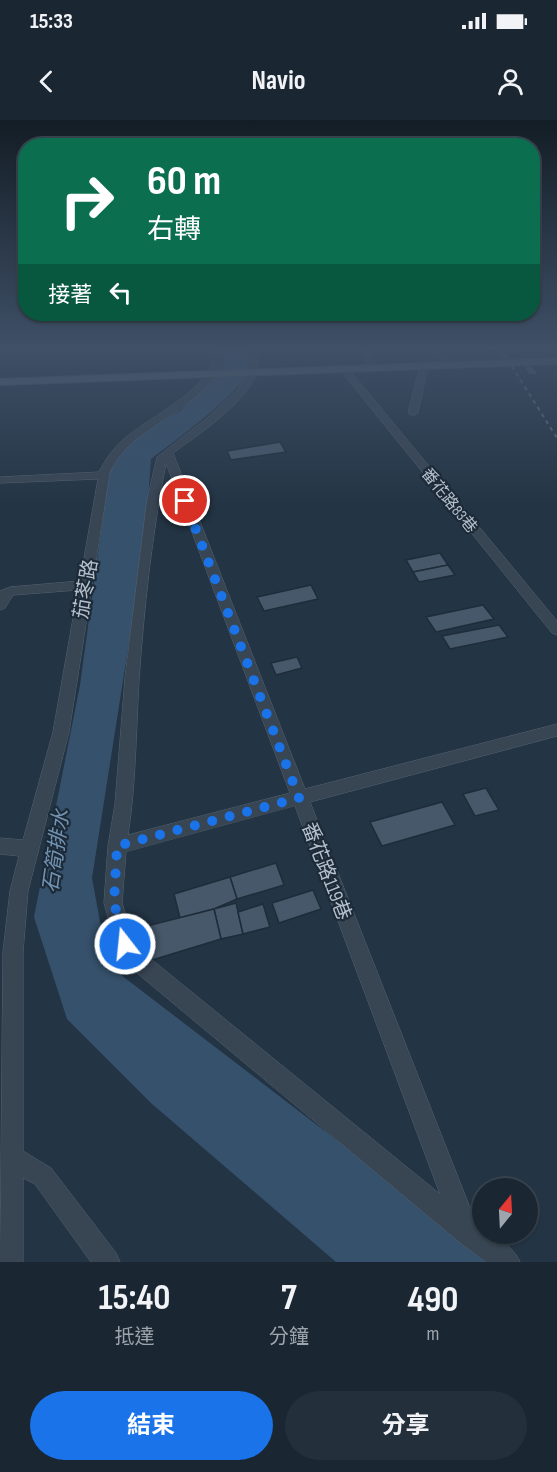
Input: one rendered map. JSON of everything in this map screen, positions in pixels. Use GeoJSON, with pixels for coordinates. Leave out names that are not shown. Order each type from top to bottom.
{"type":"FeatureCollection","features":[{"type":"Feature","properties":{"kind":"street","name":"茄苳路"},"geometry":{"type":"LineString","coordinates":[[10,1262],[6,952],[29,849],[61,732],[104,475],[111,458],[121,446],[186,399]]}},
{"type":"Feature","properties":{"kind":"street"},"geometry":{"type":"LineString","coordinates":[[233,399],[160,459],[132,678],[124,804],[117,846],[114,903],[125,944],[144,966],[467,1232],[507,1262]]}},
{"type":"Feature","properties":{"kind":"street","name":"番花路83巷"},"geometry":{"type":"LineString","coordinates":[[369,399],[557,630]]}},
{"type":"Feature","properties":{"kind":"street"},"geometry":{"type":"LineString","coordinates":[[413,413],[416,399]]}},
{"type":"Feature","properties":{"kind":"street","name":"番花路119巷"},"geometry":{"type":"LineString","coordinates":[[167,452],[467,1232]]}},
{"type":"Feature","properties":{"kind":"street"},"geometry":{"type":"LineString","coordinates":[[0,480],[104,475]]}},
{"type":"Feature","properties":{"kind":"street"},"geometry":{"type":"LineString","coordinates":[[0,605],[5,594],[10,591],[86,585]]}},
{"type":"Feature","properties":{"kind":"street"},"geometry":{"type":"LineString","coordinates":[[117,846],[557,730]]}},
{"type":"Feature","properties":{"kind":"street"},"geometry":{"type":"LineString","coordinates":[[0,846],[29,849]]}},
{"type":"Feature","properties":{"kind":"street"},"geometry":{"type":"LineString","coordinates":[[10,1157],[43,1176],[107,1262]]}},
{"type":"Feature","properties":{"kind":"water","name":"石筍排水"},"geometry":{"type":"Polygon","coordinates":[[[192,399],[225,399],[191,429],[151,459],[145,541],[92,878],[108,965],[496,1262],[336,1262],[152,1104],[67,1019],[34,917],[80,685],[111,458],[154,425],[180,411],[192,399]]]}},
{"type":"Feature","properties":{"kind":"building"},"geometry":{"type":"Polygon","coordinates":[[[280,442],[286,452],[231,460],[227,451],[280,442]]]}},
{"type":"Feature","properties":{"kind":"building"},"geometry":{"type":"Polygon","coordinates":[[[440,553],[448,565],[413,572],[406,560],[440,553]]]}},
{"type":"Feature","properties":{"kind":"building"},"geometry":{"type":"Polygon","coordinates":[[[448,565],[455,575],[419,582],[413,572],[448,565]]]}},
{"type":"Feature","properties":{"kind":"building"},"geometry":{"type":"Polygon","coordinates":[[[311,585],[318,599],[264,611],[257,597],[311,585]]]}},
{"type":"Feature","properties":{"kind":"building"},"geometry":{"type":"Polygon","coordinates":[[[483,605],[494,619],[436,632],[426,617],[483,605]]]}},
{"type":"Feature","properties":{"kind":"building"},"geometry":{"type":"Polygon","coordinates":[[[499,625],[508,637],[450,649],[442,636],[499,625]]]}},
{"type":"Feature","properties":{"kind":"building"},"geometry":{"type":"Polygon","coordinates":[[[297,657],[302,668],[276,675],[271,663],[297,657]]]}},
{"type":"Feature","properties":{"kind":"building"},"geometry":{"type":"Polygon","coordinates":[[[486,788],[499,810],[475,816],[463,794],[486,788]]]}},
{"type":"Feature","properties":{"kind":"building"},"geometry":{"type":"Polygon","coordinates":[[[442,802],[455,825],[382,846],[370,822],[442,802]]]}},
{"type":"Feature","properties":{"kind":"building"},"geometry":{"type":"Polygon","coordinates":[[[276,863],[284,885],[237,899],[230,877],[276,863]]]}},
{"type":"Feature","properties":{"kind":"building"},"geometry":{"type":"Polygon","coordinates":[[[230,877],[237,899],[214,909],[180,918],[174,894],[230,877]]]}},
{"type":"Feature","properties":{"kind":"building"},"geometry":{"type":"Polygon","coordinates":[[[313,890],[321,909],[279,923],[272,903],[313,890]]]}},
{"type":"Feature","properties":{"kind":"building"},"geometry":{"type":"Polygon","coordinates":[[[236,903],[243,934],[221,939],[214,909],[236,903]]]}},
{"type":"Feature","properties":{"kind":"building"},"geometry":{"type":"Polygon","coordinates":[[[263,904],[270,927],[243,934],[238,912],[263,904]]]}},
{"type":"Feature","properties":{"kind":"building"},"geometry":{"type":"Polygon","coordinates":[[[214,909],[221,939],[149,961],[143,927],[214,909]]]}},
{"type":"Feature","properties":{"kind":"railway"},"geometry":{"type":"LineString","coordinates":[[533,399],[557,438]]}},
{"type":"Feature","properties":{"kind":"route"},"geometry":{"type":"LineString","coordinates":[[125,944],[114,903],[117,846],[299,798],[185,501]]}}]}
